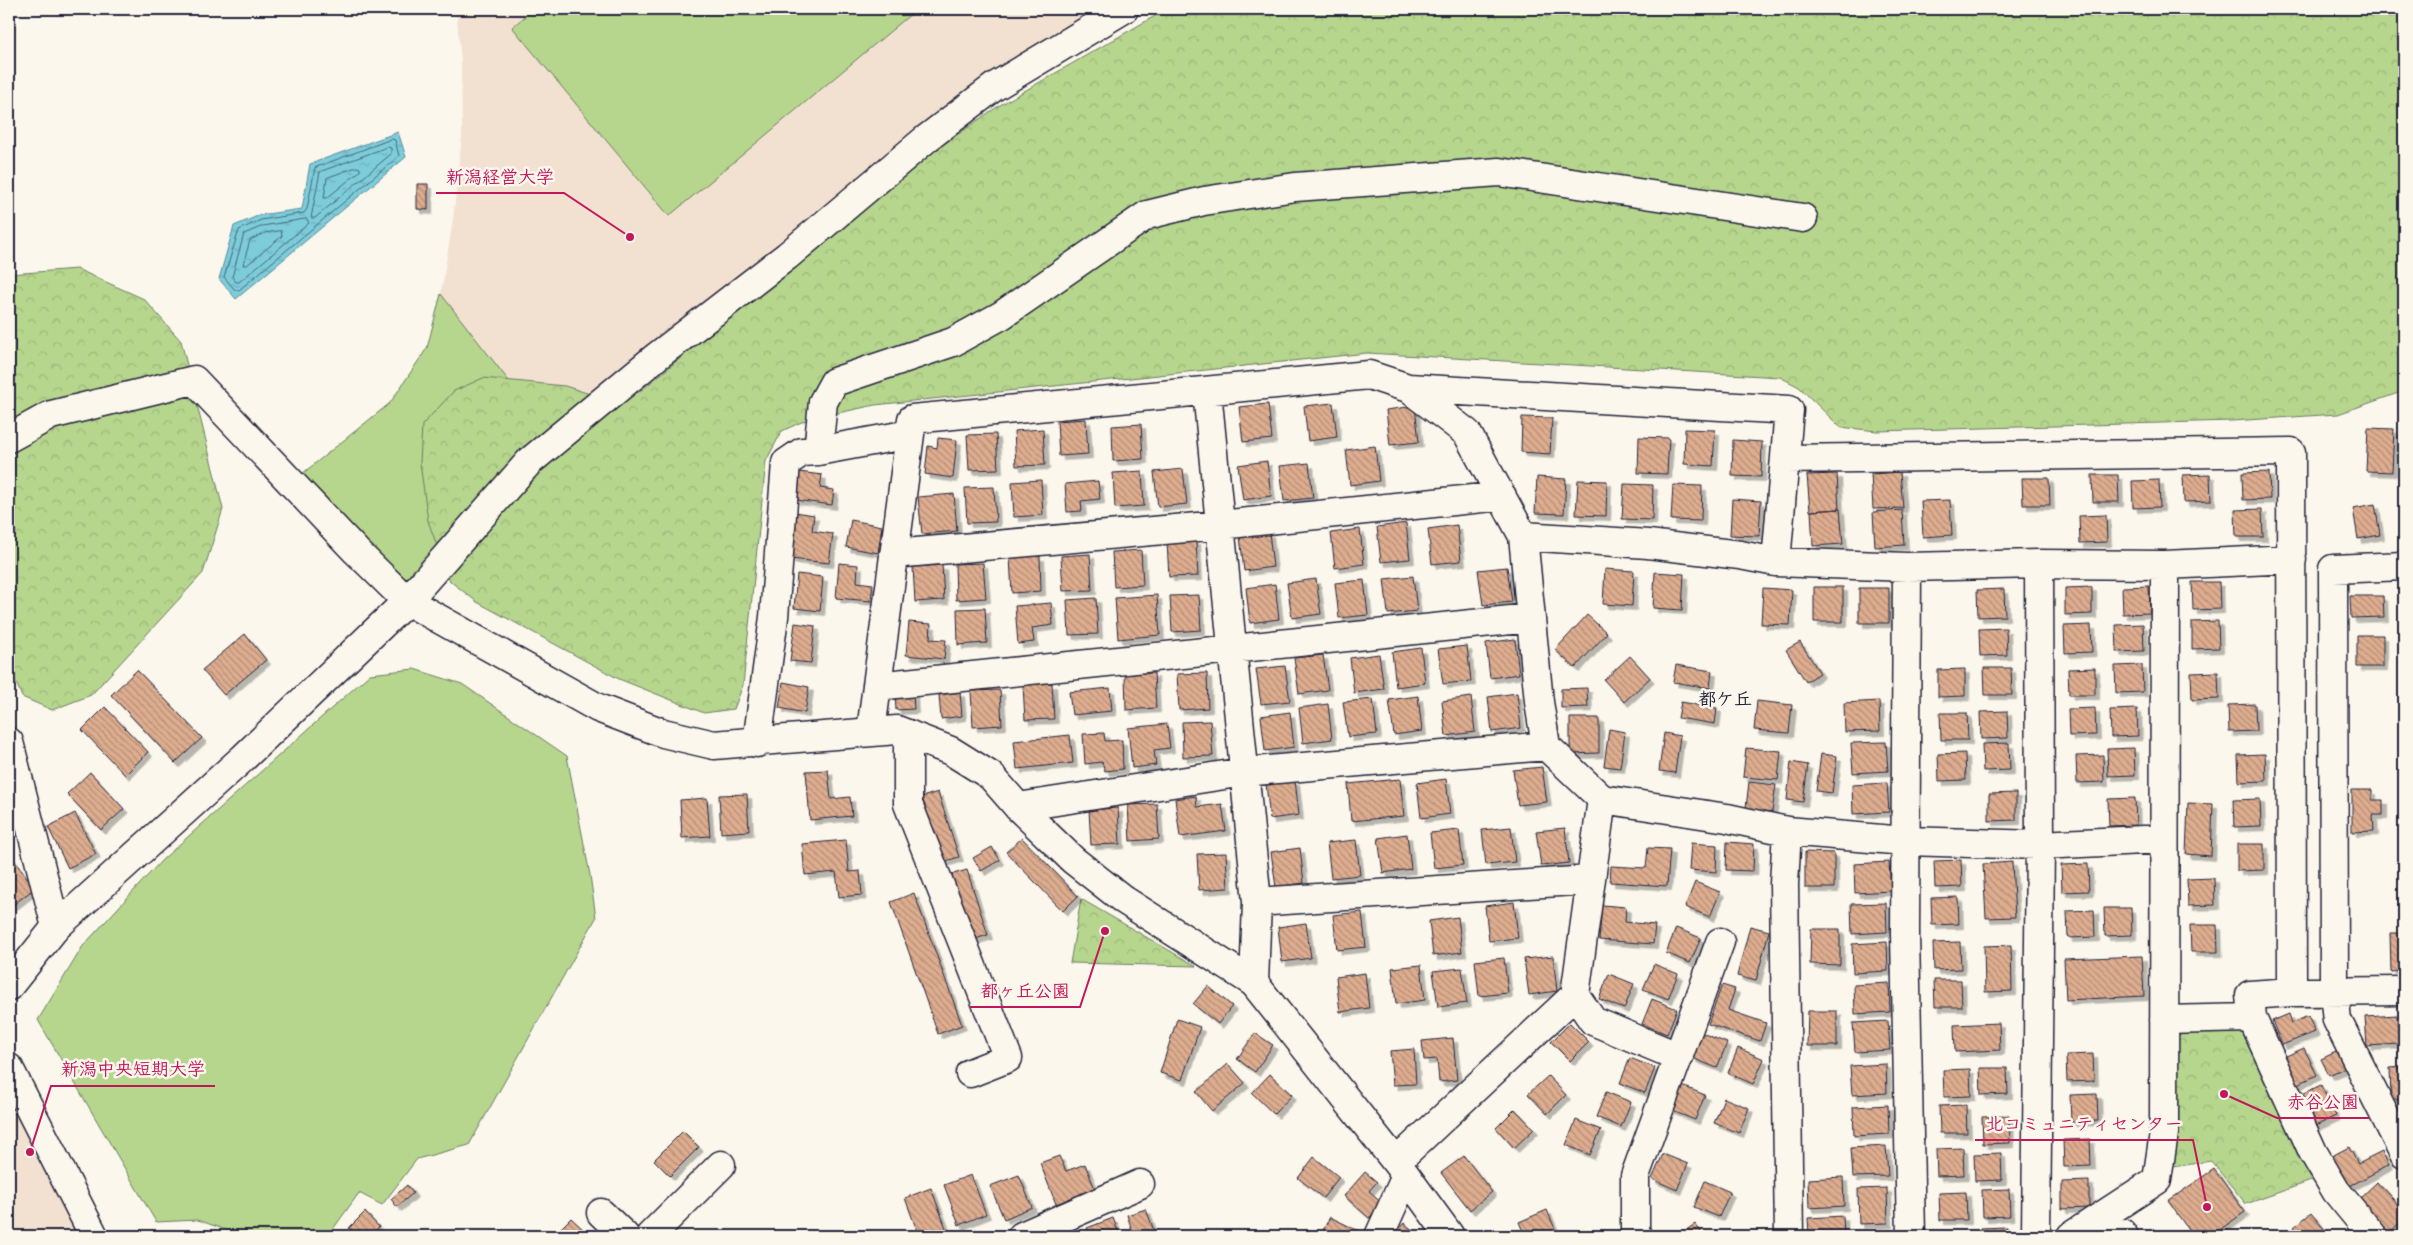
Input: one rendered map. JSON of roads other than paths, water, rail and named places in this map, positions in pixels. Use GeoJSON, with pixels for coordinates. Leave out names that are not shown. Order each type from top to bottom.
{"type":"FeatureCollection","features":[{"type":"Feature","properties":{"kind":"street"},"geometry":{"type":"LineString","coordinates":[[9,986],[56,927],[242,759],[407,601],[529,462],[656,357],[787,256],[926,139],[994,87],[1124,9]]}},
{"type":"Feature","properties":{"kind":"street"},"geometry":{"type":"LineString","coordinates":[[818,451],[823,402],[834,382],[961,337],[1002,315],[1147,214],[1204,201],[1295,187],[1499,172],[1803,218]]}},
{"type":"Feature","properties":{"kind":"street"},"geometry":{"type":"LineString","coordinates":[[871,731],[912,419],[1369,375],[1408,388],[1789,410],[1776,562]]}},
{"type":"Feature","properties":{"kind":"street"},"geometry":{"type":"LineString","coordinates":[[9,438],[51,415],[194,380],[356,551],[407,601],[598,708],[663,733],[714,745],[757,743],[897,730],[951,750],[991,776],[1018,807],[1073,860],[1124,900],[1254,983],[1401,1169],[1450,1236]]}},
{"type":"Feature","properties":{"kind":"street"},"geometry":{"type":"LineString","coordinates":[[1408,388],[1467,433],[1523,536],[1530,618],[1546,746],[1602,799],[1727,818],[1787,832],[1905,841],[2040,845],[2164,838]]}},
{"type":"Feature","properties":{"kind":"street"},"geometry":{"type":"LineString","coordinates":[[1207,391],[1257,902],[1254,983]]}},
{"type":"Feature","properties":{"kind":"street"},"geometry":{"type":"LineString","coordinates":[[757,743],[774,617],[786,463],[802,452],[818,451],[910,434]]}},
{"type":"Feature","properties":{"kind":"street"},"geometry":{"type":"LineString","coordinates":[[1786,459],[2291,452],[2292,992]]}},
{"type":"Feature","properties":{"kind":"street"},"geometry":{"type":"LineString","coordinates":[[894,554],[1220,525],[1502,496]]}},
{"type":"Feature","properties":{"kind":"street"},"geometry":{"type":"LineString","coordinates":[[1523,536],[1648,544],[1740,555],[1776,562],[1907,567],[2039,564],[2165,565],[2292,559]]}},
{"type":"Feature","properties":{"kind":"street"},"geometry":{"type":"LineString","coordinates":[[2036,1236],[2040,845],[2039,564]]}},
{"type":"Feature","properties":{"kind":"street"},"geometry":{"type":"LineString","coordinates":[[2071,1236],[2157,1180],[2164,1133],[2165,565]]}},
{"type":"Feature","properties":{"kind":"street"},"geometry":{"type":"LineString","coordinates":[[2404,566],[2332,569],[2334,993],[2337,1020],[2396,1121],[2404,1154]]}},
{"type":"Feature","properties":{"kind":"street"},"geometry":{"type":"LineString","coordinates":[[1907,567],[1905,841],[1911,1236]]}},
{"type":"Feature","properties":{"kind":"street"},"geometry":{"type":"LineString","coordinates":[[877,686],[1530,618]]}},
{"type":"Feature","properties":{"kind":"street"},"geometry":{"type":"LineString","coordinates":[[908,734],[908,804],[1008,1058],[970,1073]]}},
{"type":"Feature","properties":{"kind":"street"},"geometry":{"type":"LineString","coordinates":[[9,742],[56,927]]}},
{"type":"Feature","properties":{"kind":"street"},"geometry":{"type":"LineString","coordinates":[[1018,807],[1244,772],[1546,746]]}},
{"type":"Feature","properties":{"kind":"street"},"geometry":{"type":"LineString","coordinates":[[1378,1236],[1401,1169],[1576,996],[1602,799]]}},
{"type":"Feature","properties":{"kind":"street"},"geometry":{"type":"LineString","coordinates":[[1787,832],[1784,884],[1789,1236]]}},
{"type":"Feature","properties":{"kind":"street"},"geometry":{"type":"LineString","coordinates":[[1257,902],[1590,880]]}},
{"type":"Feature","properties":{"kind":"street"},"geometry":{"type":"LineString","coordinates":[[1638,1236],[1635,1232],[1636,1176],[1720,942]]}},
{"type":"Feature","properties":{"kind":"street"},"geometry":{"type":"LineString","coordinates":[[2373,1236],[2336,1191],[2313,1152],[2252,1018],[2250,995],[2292,992],[2404,991]]}},
{"type":"Feature","properties":{"kind":"street"},"geometry":{"type":"LineString","coordinates":[[1576,996],[1593,1021],[1679,1057]]}},
{"type":"Feature","properties":{"kind":"street"},"geometry":{"type":"LineString","coordinates":[[2164,1020],[2252,1018]]}},
{"type":"Feature","properties":{"kind":"street"},"geometry":{"type":"LineString","coordinates":[[9,1068],[94,1236]]}},
{"type":"Feature","properties":{"kind":"street"},"geometry":{"type":"LineString","coordinates":[[650,1236],[720,1165]]}},
{"type":"Feature","properties":{"kind":"street"},"geometry":{"type":"LineString","coordinates":[[1022,1236],[1140,1184]]}},
{"type":"Feature","properties":{"kind":"street"},"geometry":{"type":"LineString","coordinates":[[601,1213],[625,1236]]}},
{"type":"Feature","properties":{"kind":"street"},"geometry":{"type":"LineString","coordinates":[[2117,1236],[2122,1233],[2124,1236]]}},
{"type":"Feature","properties":{"kind":"water"},"geometry":{"type":"Polygon","coordinates":[[[398,132],[406,157],[236,299],[219,279],[234,226],[260,215],[302,209],[310,164],[398,132]]]}},
{"type":"Feature","properties":{"kind":"place","name":"新潟経営大学"},"geometry":{"type":"Point","coordinates":[630,237]}},
{"type":"Feature","properties":{"kind":"place","name":"都ヶ丘公園"},"geometry":{"type":"Point","coordinates":[1105,931]}},
{"type":"Feature","properties":{"kind":"place","name":"赤谷公園"},"geometry":{"type":"Point","coordinates":[2224,1094]}},
{"type":"Feature","properties":{"kind":"place","name":"新潟中央短期大学"},"geometry":{"type":"Point","coordinates":[30,1152]}},
{"type":"Feature","properties":{"kind":"place","name":"北コミュニティセンター"},"geometry":{"type":"Point","coordinates":[2207,1207]}},
{"type":"Feature","properties":{"kind":"district","name":"都ケ丘"},"geometry":{"type":"Point","coordinates":[1725,699]}}]}
